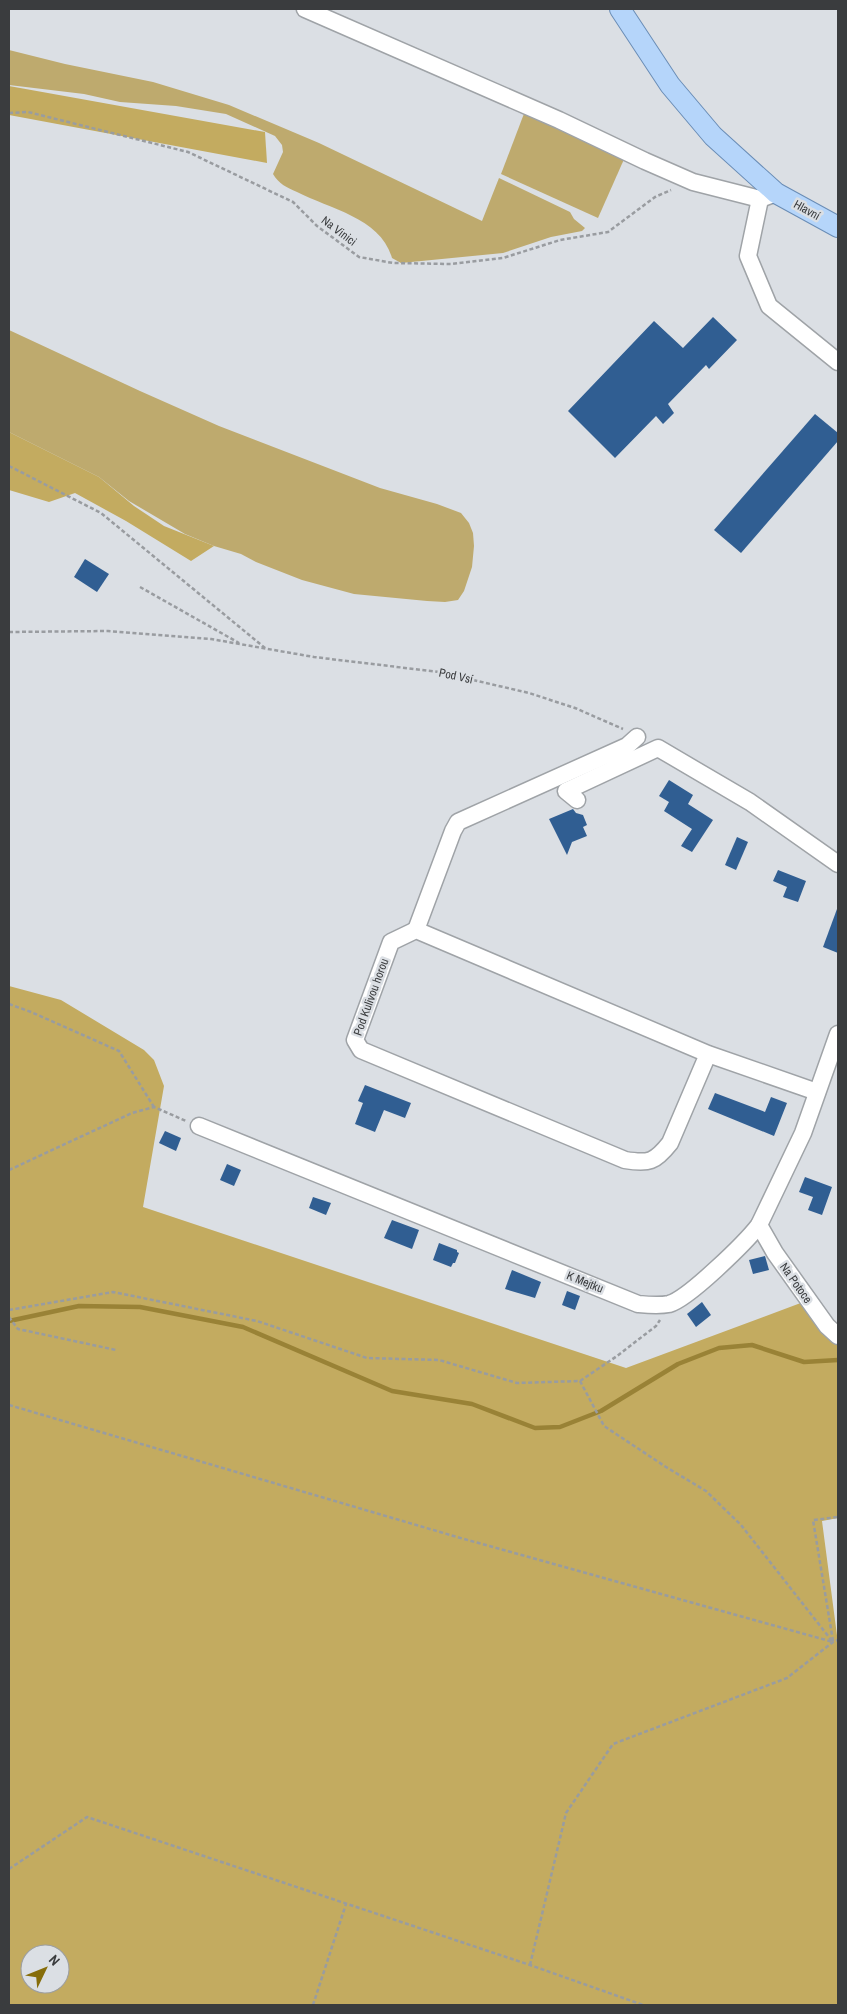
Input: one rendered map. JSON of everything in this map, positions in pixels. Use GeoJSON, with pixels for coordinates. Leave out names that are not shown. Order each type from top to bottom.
{"type":"FeatureCollection","features":[{"type":"Feature","properties":{"kind":"main road","name":"Hlavní"},"geometry":{"type":"LineString","coordinates":[[620,9],[670,85],[713,136],[768,196],[838,226]]}},
{"type":"Feature","properties":{"kind":"street"},"geometry":{"type":"LineString","coordinates":[[305,9],[559,120],[645,162],[693,182],[768,196],[748,256],[769,306],[838,362]]}},
{"type":"Feature","properties":{"kind":"street"},"geometry":{"type":"LineString","coordinates":[[637,737],[627,746],[458,822],[416,930],[708,1054],[817,1092]]}},
{"type":"Feature","properties":{"kind":"street"},"geometry":{"type":"LineString","coordinates":[[577,800],[566,791],[658,748],[750,802],[838,864]]}},
{"type":"Feature","properties":{"kind":"street","name":"Pod Kulivou horou"},"geometry":{"type":"LineString","coordinates":[[416,930],[391,942],[355,1040],[361,1050],[625,1160],[636,1162],[651,1162],[670,1143],[708,1054]]}},
{"type":"Feature","properties":{"kind":"street"},"geometry":{"type":"LineString","coordinates":[[671,1304],[684,1296],[707,1276],[748,1238],[759,1225],[803,1133],[838,1034]]}},
{"type":"Feature","properties":{"kind":"street","name":"K Mejtku"},"geometry":{"type":"LineString","coordinates":[[199,1126],[638,1304],[656,1306],[671,1304]]}},
{"type":"Feature","properties":{"kind":"street","name":"Na Potoce"},"geometry":{"type":"LineString","coordinates":[[759,1225],[775,1253],[822,1319],[838,1336]]}},
{"type":"Feature","properties":{"kind":"path","name":"Na Vinici"},"geometry":{"type":"LineString","coordinates":[[9,112],[28,112],[188,152],[293,202],[317,226],[359,257],[393,263],[450,264],[503,258],[560,240],[608,232],[655,196],[693,182]]}},
{"type":"Feature","properties":{"kind":"path"},"geometry":{"type":"LineString","coordinates":[[9,466],[101,513],[267,649]]}},
{"type":"Feature","properties":{"kind":"path"},"geometry":{"type":"LineString","coordinates":[[140,587],[241,644]]}},
{"type":"Feature","properties":{"kind":"path","name":"Pod Vsí"},"geometry":{"type":"LineString","coordinates":[[9,632],[108,631],[210,639],[314,657],[439,672],[529,692],[575,708],[618,726],[637,737]]}},
{"type":"Feature","properties":{"kind":"path"},"geometry":{"type":"LineString","coordinates":[[9,1004],[119,1051],[154,1107],[199,1126]]}},
{"type":"Feature","properties":{"kind":"path"},"geometry":{"type":"LineString","coordinates":[[9,1170],[132,1113],[154,1107]]}},
{"type":"Feature","properties":{"kind":"path"},"geometry":{"type":"LineString","coordinates":[[9,1310],[113,1292],[257,1321],[367,1358],[439,1360],[517,1383],[580,1381],[656,1326],[671,1304]]}},
{"type":"Feature","properties":{"kind":"path"},"geometry":{"type":"LineString","coordinates":[[9,1317],[18,1329],[116,1350]]}},
{"type":"Feature","properties":{"kind":"path"},"geometry":{"type":"LineString","coordinates":[[580,1381],[604,1426],[666,1468],[706,1491],[741,1525],[833,1642]]}},
{"type":"Feature","properties":{"kind":"path"},"geometry":{"type":"LineString","coordinates":[[9,1405],[457,1537],[833,1642]]}},
{"type":"Feature","properties":{"kind":"path"},"geometry":{"type":"LineString","coordinates":[[833,1642],[813,1520],[838,1516]]}},
{"type":"Feature","properties":{"kind":"path"},"geometry":{"type":"LineString","coordinates":[[530,1965],[566,1814],[613,1744],[787,1678],[838,1640]]}},
{"type":"Feature","properties":{"kind":"path"},"geometry":{"type":"LineString","coordinates":[[9,1869],[88,1817],[530,1965],[643,2005]]}},
{"type":"Feature","properties":{"kind":"path"},"geometry":{"type":"LineString","coordinates":[[313,2005],[346,1904]]}},
{"type":"Feature","properties":{"kind":"shaded area"},"geometry":{"type":"Polygon","coordinates":[[[9,50],[65,64],[153,82],[229,105],[319,143],[482,221],[499,178],[570,212],[574,219],[585,228],[582,231],[551,237],[503,253],[401,263],[392,258],[386,244],[366,224],[353,216],[283,185],[278,180],[273,174],[283,152],[282,145],[275,136],[226,114],[176,106],[120,102],[84,94],[9,85],[9,50]]]}},
{"type":"Feature","properties":{"kind":"shaded area"},"geometry":{"type":"Polygon","coordinates":[[[9,86],[265,132],[267,163],[9,115],[9,86]]]}},
{"type":"Feature","properties":{"kind":"shaded area"},"geometry":{"type":"Polygon","coordinates":[[[525,111],[625,157],[598,218],[501,174],[525,111]]]}},
{"type":"Feature","properties":{"kind":"shaded area"},"geometry":{"type":"Polygon","coordinates":[[[9,330],[219,426],[380,488],[437,504],[461,513],[469,523],[473,533],[474,546],[472,567],[464,591],[458,600],[445,602],[354,594],[302,580],[241,554],[214,546],[185,534],[129,501],[99,477],[9,432],[9,330]]]}},
{"type":"Feature","properties":{"kind":"shaded area"},"geometry":{"type":"Polygon","coordinates":[[[9,432],[99,477],[134,506],[164,526],[214,546],[191,561],[126,521],[75,493],[49,502],[9,490],[9,432]]]}},
{"type":"Feature","properties":{"kind":"shaded area"},"geometry":{"type":"Polygon","coordinates":[[[9,986],[61,1000],[144,1050],[154,1060],[164,1086],[143,1207],[626,1368],[806,1301],[838,1335],[838,1518],[822,1521],[838,1643],[838,2005],[9,2005],[9,986]]]}},
{"type":"Feature","properties":{"kind":"building"},"geometry":{"type":"Polygon","coordinates":[[[713,317],[737,340],[709,369],[706,365],[668,404],[674,413],[663,424],[656,416],[615,458],[568,411],[654,321],[683,348],[713,317]]]}},
{"type":"Feature","properties":{"kind":"building"},"geometry":{"type":"Polygon","coordinates":[[[815,414],[838,433],[838,441],[741,553],[714,530],[815,414]]]}},
{"type":"Feature","properties":{"kind":"building"},"geometry":{"type":"Polygon","coordinates":[[[85,559],[109,574],[97,592],[74,577],[85,559]]]}},
{"type":"Feature","properties":{"kind":"building"},"geometry":{"type":"Polygon","coordinates":[[[669,780],[693,795],[688,804],[713,820],[692,852],[681,846],[692,829],[664,811],[669,802],[659,796],[669,780]]]}},
{"type":"Feature","properties":{"kind":"building"},"geometry":{"type":"Polygon","coordinates":[[[573,809],[576,813],[583,815],[587,825],[583,827],[587,836],[572,842],[567,855],[549,819],[573,809]]]}},
{"type":"Feature","properties":{"kind":"building"},"geometry":{"type":"Polygon","coordinates":[[[737,837],[748,842],[736,870],[725,865],[737,837]]]}},
{"type":"Feature","properties":{"kind":"building"},"geometry":{"type":"Polygon","coordinates":[[[778,870],[806,881],[798,902],[783,897],[787,887],[773,881],[778,870]]]}},
{"type":"Feature","properties":{"kind":"building"},"geometry":{"type":"Polygon","coordinates":[[[838,909],[838,953],[823,947],[838,909]]]}},
{"type":"Feature","properties":{"kind":"building"},"geometry":{"type":"Polygon","coordinates":[[[365,1085],[411,1103],[405,1118],[384,1110],[375,1132],[355,1124],[363,1103],[358,1101],[365,1085]]]}},
{"type":"Feature","properties":{"kind":"building"},"geometry":{"type":"Polygon","coordinates":[[[715,1093],[765,1112],[771,1097],[787,1103],[774,1136],[708,1109],[715,1093]]]}},
{"type":"Feature","properties":{"kind":"building"},"geometry":{"type":"Polygon","coordinates":[[[165,1131],[181,1138],[176,1151],[159,1143],[165,1131]]]}},
{"type":"Feature","properties":{"kind":"building"},"geometry":{"type":"Polygon","coordinates":[[[227,1164],[241,1170],[234,1186],[220,1180],[227,1164]]]}},
{"type":"Feature","properties":{"kind":"building"},"geometry":{"type":"Polygon","coordinates":[[[805,1177],[832,1187],[822,1215],[808,1210],[813,1197],[799,1192],[805,1177]]]}},
{"type":"Feature","properties":{"kind":"building"},"geometry":{"type":"Polygon","coordinates":[[[313,1197],[331,1203],[326,1215],[309,1208],[313,1197]]]}},
{"type":"Feature","properties":{"kind":"building"},"geometry":{"type":"Polygon","coordinates":[[[392,1220],[419,1230],[412,1249],[384,1238],[392,1220]]]}},
{"type":"Feature","properties":{"kind":"building"},"geometry":{"type":"Polygon","coordinates":[[[439,1243],[457,1250],[459,1253],[451,1267],[433,1260],[439,1243]]]}},
{"type":"Feature","properties":{"kind":"building"},"geometry":{"type":"Polygon","coordinates":[[[765,1256],[769,1270],[753,1274],[749,1260],[765,1256]]]}},
{"type":"Feature","properties":{"kind":"building"},"geometry":{"type":"Polygon","coordinates":[[[512,1270],[541,1282],[535,1298],[505,1289],[512,1270]]]}},
{"type":"Feature","properties":{"kind":"building"},"geometry":{"type":"Polygon","coordinates":[[[567,1291],[580,1296],[575,1310],[562,1305],[567,1291]]]}},
{"type":"Feature","properties":{"kind":"building"},"geometry":{"type":"Polygon","coordinates":[[[702,1302],[711,1315],[696,1327],[687,1314],[702,1302]]]}},
{"type":"Feature","properties":{"kind":"waterway"},"geometry":{"type":"LineString","coordinates":[[9,1321],[79,1306],[140,1307],[243,1327],[392,1391],[472,1404],[535,1428],[560,1427],[601,1411],[678,1364],[719,1348],[752,1345],[804,1362],[838,1360]]}}]}
